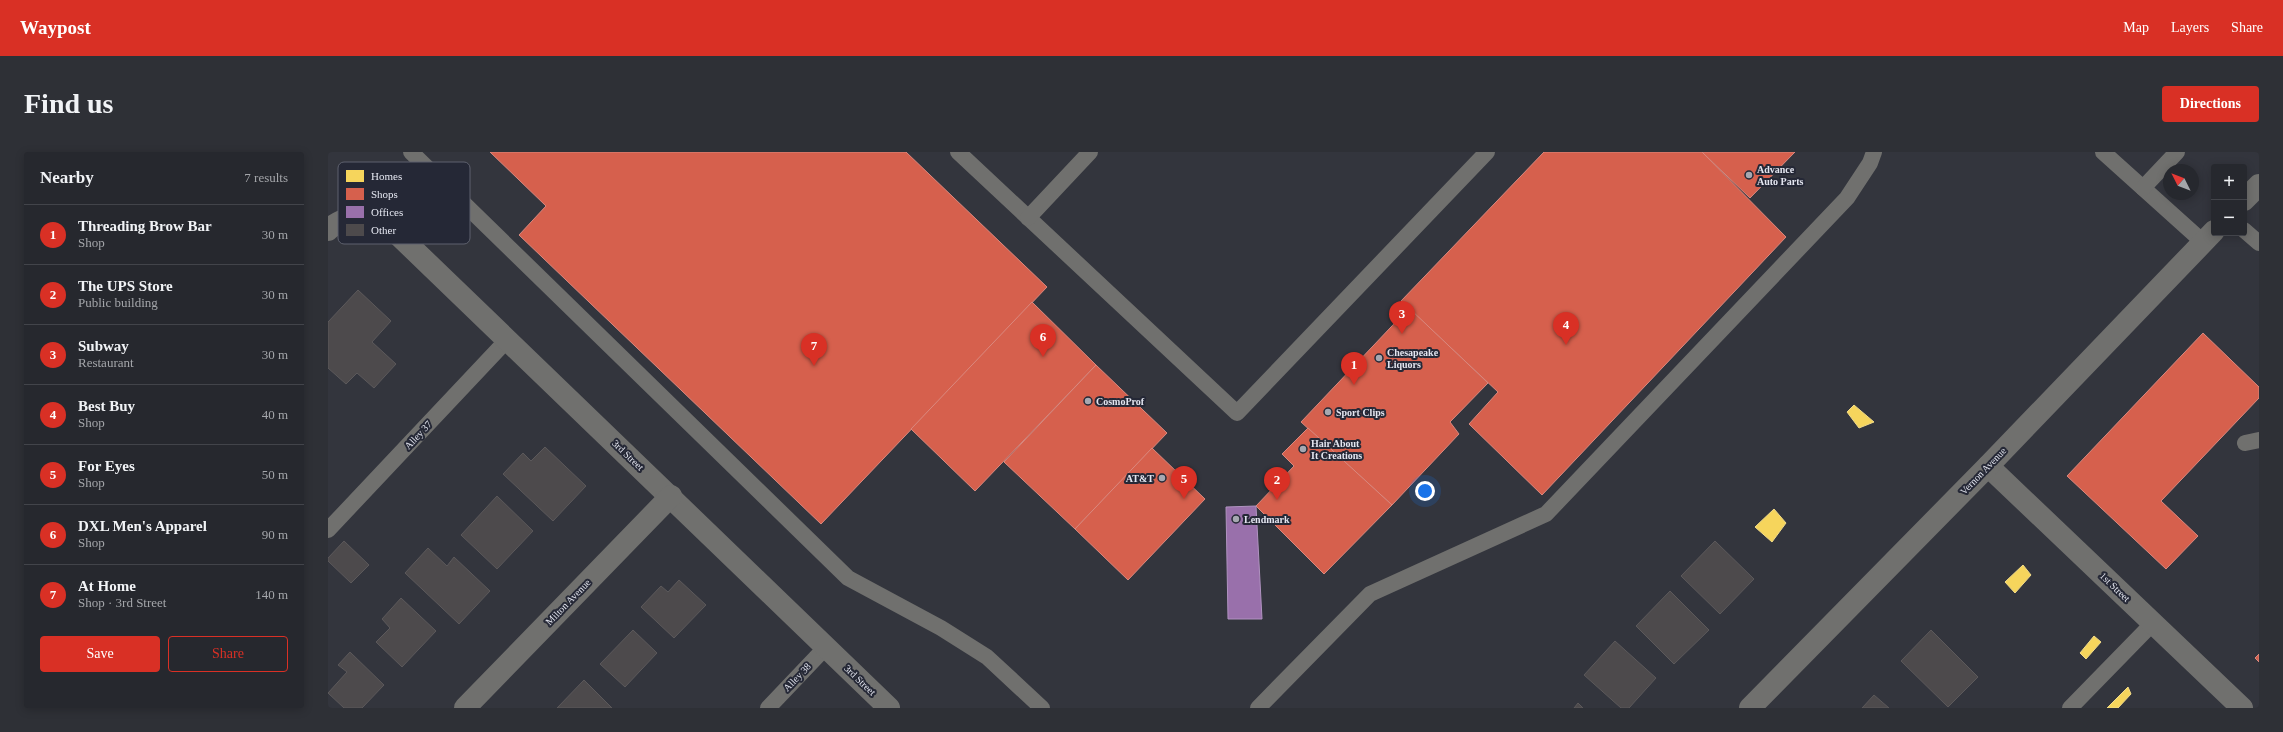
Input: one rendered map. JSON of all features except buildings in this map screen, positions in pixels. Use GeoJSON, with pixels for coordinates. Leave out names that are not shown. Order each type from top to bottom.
{"type":"FeatureCollection","features":[{"type":"Feature","properties":{"kind":"street"},"geometry":{"type":"LineString","coordinates":[[2247,197],[2259,185]]}},
{"type":"Feature","properties":{"kind":"street","name":"3rd Street"},"geometry":{"type":"LineString","coordinates":[[328,230],[338,222]]}},
{"type":"Feature","properties":{"kind":"street","name":"Vernon Avenue"},"geometry":{"type":"LineString","coordinates":[[1750,708],[1988,466],[2209,236]]}},
{"type":"Feature","properties":{"kind":"street","name":"3rd Street"},"geometry":{"type":"LineString","coordinates":[[408,244],[671,496],[889,708]]}},
{"type":"Feature","properties":{"kind":"street","name":"1st Street"},"geometry":{"type":"LineString","coordinates":[[1988,466],[2242,708]]}},
{"type":"Feature","properties":{"kind":"street","name":"Milton Avenue"},"geometry":{"type":"LineString","coordinates":[[465,708],[671,496]]}},
{"type":"Feature","properties":{"kind":"lane"},"geometry":{"type":"LineString","coordinates":[[411,152],[421,162]]}},
{"type":"Feature","properties":{"kind":"lane"},"geometry":{"type":"LineString","coordinates":[[958,152],[1237,413],[1486,152]]}},
{"type":"Feature","properties":{"kind":"lane"},"geometry":{"type":"LineString","coordinates":[[1028,218],[1090,152]]}},
{"type":"Feature","properties":{"kind":"lane"},"geometry":{"type":"LineString","coordinates":[[1258,708],[1370,594],[1546,514],[1847,198],[1870,163],[1874,152]]}},
{"type":"Feature","properties":{"kind":"lane"},"geometry":{"type":"LineString","coordinates":[[2103,152],[2143,188],[2209,236]]}},
{"type":"Feature","properties":{"kind":"lane"},"geometry":{"type":"LineString","coordinates":[[2143,188],[2177,152]]}},
{"type":"Feature","properties":{"kind":"lane"},"geometry":{"type":"LineString","coordinates":[[470,210],[848,578],[941,628],[987,657],[1042,708]]}},
{"type":"Feature","properties":{"kind":"lane"},"geometry":{"type":"LineString","coordinates":[[2247,233],[2259,243]]}},
{"type":"Feature","properties":{"kind":"lane","name":"Alley 37"},"geometry":{"type":"LineString","coordinates":[[328,530],[508,339]]}},
{"type":"Feature","properties":{"kind":"lane"},"geometry":{"type":"LineString","coordinates":[[2070,708],[2153,623]]}},
{"type":"Feature","properties":{"kind":"lane","name":"Alley 38"},"geometry":{"type":"LineString","coordinates":[[768,708],[826,647]]}},
{"type":"Feature","properties":{"kind":"place","name":"Advance Auto Parts"},"geometry":{"type":"Point","coordinates":[1749,175]}},
{"type":"Feature","properties":{"kind":"place","name":"Subway"},"geometry":{"type":"Point","coordinates":[1402,334]}},
{"type":"Feature","properties":{"kind":"place","name":"Best Buy"},"geometry":{"type":"Point","coordinates":[1566,345]}},
{"type":"Feature","properties":{"kind":"place","name":"DXL Men's Apparel"},"geometry":{"type":"Point","coordinates":[1043,357]}},
{"type":"Feature","properties":{"kind":"place","name":"Chesapeake Liquors"},"geometry":{"type":"Point","coordinates":[1379,358]}},
{"type":"Feature","properties":{"kind":"place","name":"At Home"},"geometry":{"type":"Point","coordinates":[814,366]}},
{"type":"Feature","properties":{"kind":"place","name":"Threading Brow Bar"},"geometry":{"type":"Point","coordinates":[1354,385]}},
{"type":"Feature","properties":{"kind":"place","name":"CosmoProf"},"geometry":{"type":"Point","coordinates":[1088,401]}},
{"type":"Feature","properties":{"kind":"place","name":"Sport Clips"},"geometry":{"type":"Point","coordinates":[1328,412]}},
{"type":"Feature","properties":{"kind":"place","name":"Hair About It Creations"},"geometry":{"type":"Point","coordinates":[1303,449]}},
{"type":"Feature","properties":{"kind":"place","name":"AT&T"},"geometry":{"type":"Point","coordinates":[1162,478]}},
{"type":"Feature","properties":{"kind":"place","name":"For Eyes"},"geometry":{"type":"Point","coordinates":[1184,499]}},
{"type":"Feature","properties":{"kind":"place","name":"The UPS Store"},"geometry":{"type":"Point","coordinates":[1277,500]}},
{"type":"Feature","properties":{"kind":"place","name":"Lendmark"},"geometry":{"type":"Point","coordinates":[1236,519]}}]}
